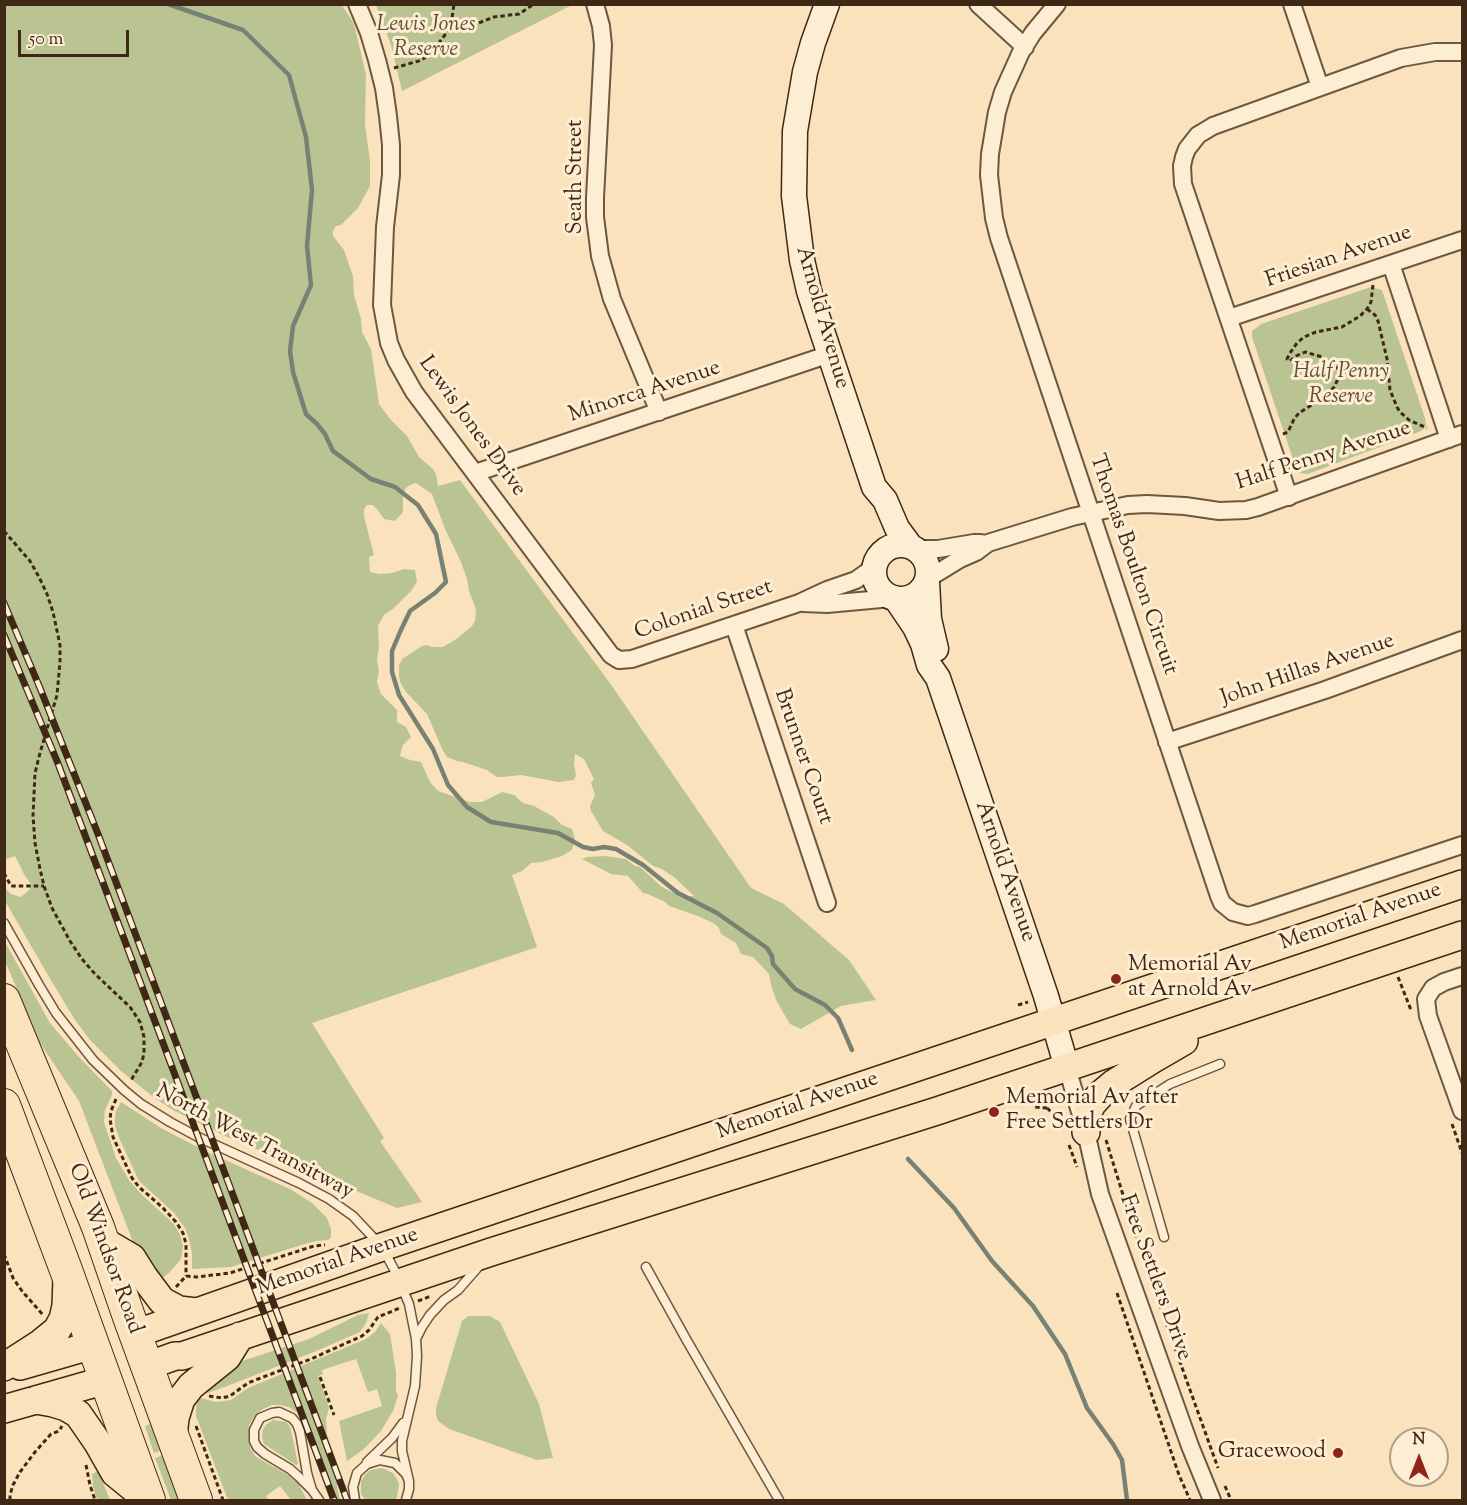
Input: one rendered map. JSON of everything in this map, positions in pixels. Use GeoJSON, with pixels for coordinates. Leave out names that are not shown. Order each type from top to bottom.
{"type":"FeatureCollection","features":[{"type":"Feature","properties":{"kind":"highway","name":"Old Windsor Road"},"geometry":{"type":"LineString","coordinates":[[4,1000],[103,1241],[147,1366],[184,1431],[196,1500]]}},
{"type":"Feature","properties":{"kind":"highway","name":"Old Windsor Road"},"geometry":{"type":"LineString","coordinates":[[4,1105],[148,1500]]}},
{"type":"Feature","properties":{"kind":"highway"},"geometry":{"type":"LineString","coordinates":[[93,1345],[135,1334]]}},
{"type":"Feature","properties":{"kind":"highway"},"geometry":{"type":"LineString","coordinates":[[106,1380],[147,1366]]}},
{"type":"Feature","properties":{"kind":"main road","name":"Memorial Avenue"},"geometry":{"type":"LineString","coordinates":[[135,1334],[382,1247],[1462,884]]}},
{"type":"Feature","properties":{"kind":"main road","name":"Memorial Avenue"},"geometry":{"type":"LineString","coordinates":[[147,1366],[491,1252],[937,1111],[1462,934]]}},
{"type":"Feature","properties":{"kind":"main road"},"geometry":{"type":"LineString","coordinates":[[1095,1133],[1088,1112],[1101,1094],[1113,1084],[1192,1036],[1213,1018]]}},
{"type":"Feature","properties":{"kind":"main road"},"geometry":{"type":"LineString","coordinates":[[103,1241],[132,1258],[162,1301],[179,1310],[196,1312]]}},
{"type":"Feature","properties":{"kind":"main road"},"geometry":{"type":"LineString","coordinates":[[4,1369],[57,1330],[66,1306],[68,1289],[66,1270]]}},
{"type":"Feature","properties":{"kind":"main road"},"geometry":{"type":"LineString","coordinates":[[184,1431],[175,1418],[181,1399],[191,1386],[227,1357],[240,1336]]}},
{"type":"Feature","properties":{"kind":"main road"},"geometry":{"type":"LineString","coordinates":[[4,1369],[93,1345]]}},
{"type":"Feature","properties":{"kind":"main road"},"geometry":{"type":"LineString","coordinates":[[4,1409],[106,1380]]}},
{"type":"Feature","properties":{"kind":"main road"},"geometry":{"type":"LineString","coordinates":[[36,1400],[60,1405],[78,1414],[115,1473],[148,1500]]}},
{"type":"Feature","properties":{"kind":"street","name":"Lewis Jones Drive"},"geometry":{"type":"LineString","coordinates":[[357,4],[369,33],[384,88],[391,146],[391,175],[382,286],[382,305],[389,343],[400,369],[414,392],[611,655],[623,661]]}},
{"type":"Feature","properties":{"kind":"street","name":"Seath Street"},"geometry":{"type":"LineString","coordinates":[[595,4],[603,45],[595,198],[600,256],[612,299],[658,412]]}},
{"type":"Feature","properties":{"kind":"street","name":"Arnold Avenue"},"geometry":{"type":"LineString","coordinates":[[827,4],[805,72],[795,131],[794,196],[802,260],[809,291],[874,487],[873,503],[878,527],[876,563]]}},
{"type":"Feature","properties":{"kind":"street"},"geometry":{"type":"LineString","coordinates":[[978,4],[1024,47]]}},
{"type":"Feature","properties":{"kind":"street","name":"Thomas Boulton Circuit"},"geometry":{"type":"LineString","coordinates":[[1057,4],[1024,47],[1003,92],[993,133],[989,175],[994,218],[1219,896],[1227,908],[1233,912],[1255,914],[1462,844]]}},
{"type":"Feature","properties":{"kind":"street"},"geometry":{"type":"LineString","coordinates":[[1292,4],[1320,87]]}},
{"type":"Feature","properties":{"kind":"street"},"geometry":{"type":"LineString","coordinates":[[1289,498],[1184,183],[1182,166],[1184,157],[1192,141],[1205,130],[1401,58],[1435,52],[1462,52]]}},
{"type":"Feature","properties":{"kind":"street","name":"Friesian Avenue"},"geometry":{"type":"LineString","coordinates":[[1229,318],[1462,240]]}},
{"type":"Feature","properties":{"kind":"street"},"geometry":{"type":"LineString","coordinates":[[1391,264],[1456,437]]}},
{"type":"Feature","properties":{"kind":"street","name":"Minorca Avenue"},"geometry":{"type":"LineString","coordinates":[[475,473],[830,354]]}},
{"type":"Feature","properties":{"kind":"street","name":"Half Penny Avenue"},"geometry":{"type":"LineString","coordinates":[[913,548],[938,549],[988,543],[1090,512],[1128,505],[1185,506],[1219,511],[1258,507],[1289,498],[1456,437]]}},
{"type":"Feature","properties":{"kind":"street","name":"Arnold Avenue"},"geometry":{"type":"LineString","coordinates":[[874,487],[885,500],[897,528],[913,548]]}},
{"type":"Feature","properties":{"kind":"street","name":"Half Penny Avenue"},"geometry":{"type":"LineString","coordinates":[[928,580],[988,543]]}},
{"type":"Feature","properties":{"kind":"street"},"geometry":{"type":"LineString","coordinates":[[902,545],[913,548],[925,559],[928,580],[915,596],[906,600],[894,599],[883,593],[877,586],[874,577],[876,563],[884,551],[892,546],[902,545]]}},
{"type":"Feature","properties":{"kind":"street","name":"Colonial Street"},"geometry":{"type":"LineString","coordinates":[[623,661],[799,603],[856,580],[876,563]]}},
{"type":"Feature","properties":{"kind":"street","name":"Arnold Avenue"},"geometry":{"type":"LineString","coordinates":[[928,580],[929,619],[939,661],[938,678]]}},
{"type":"Feature","properties":{"kind":"street","name":"Arnold Avenue"},"geometry":{"type":"LineString","coordinates":[[894,599],[915,627],[928,665],[938,678],[1067,1068]]}},
{"type":"Feature","properties":{"kind":"street","name":"Colonial Street"},"geometry":{"type":"LineString","coordinates":[[799,603],[827,604],[894,599]]}},
{"type":"Feature","properties":{"kind":"street","name":"Brunner Court"},"geometry":{"type":"LineString","coordinates":[[734,625],[827,903]]}},
{"type":"Feature","properties":{"kind":"street","name":"John Hillas Avenue"},"geometry":{"type":"LineString","coordinates":[[1167,742],[1325,690],[1462,640]]}},
{"type":"Feature","properties":{"kind":"street"},"geometry":{"type":"LineString","coordinates":[[1462,976],[1444,981],[1433,988],[1426,999],[1428,1016],[1462,1111]]}},
{"type":"Feature","properties":{"kind":"street","name":"Free Settlers Drive"},"geometry":{"type":"LineString","coordinates":[[1067,1068],[1095,1133],[1100,1194],[1190,1446],[1212,1500]]}},
{"type":"Feature","properties":{"kind":"lane","name":"North West Transitway"},"geometry":{"type":"LineString","coordinates":[[4,923],[61,1020],[93,1060],[124,1090],[170,1122],[329,1199],[353,1216],[382,1247],[400,1282],[411,1314],[416,1340]]}},
{"type":"Feature","properties":{"kind":"lane"},"geometry":{"type":"LineString","coordinates":[[1164,1237],[1130,1119],[1136,1106],[1170,1084],[1220,1064]]}},
{"type":"Feature","properties":{"kind":"lane"},"geometry":{"type":"LineString","coordinates":[[408,1500],[409,1485],[402,1441],[415,1386],[416,1340],[430,1316],[444,1300],[458,1290],[491,1252]]}},
{"type":"Feature","properties":{"kind":"lane"},"geometry":{"type":"LineString","coordinates":[[646,1267],[779,1500]]}},
{"type":"Feature","properties":{"kind":"lane"},"geometry":{"type":"LineString","coordinates":[[312,1490],[297,1424],[292,1418],[279,1412],[260,1418],[254,1430],[254,1441],[260,1451],[290,1469],[319,1500]]}},
{"type":"Feature","properties":{"kind":"lane"},"geometry":{"type":"LineString","coordinates":[[356,1500],[352,1486],[361,1468],[392,1438],[407,1418]]}},
{"type":"Feature","properties":{"kind":"lane"},"geometry":{"type":"LineString","coordinates":[[361,1468],[373,1461],[387,1461],[401,1468],[409,1485]]}},
{"type":"Feature","properties":{"kind":"path"},"geometry":{"type":"LineString","coordinates":[[394,68],[428,56],[443,39],[450,23],[454,4]]}},
{"type":"Feature","properties":{"kind":"path"},"geometry":{"type":"LineString","coordinates":[[450,23],[471,26],[494,17],[519,14],[530,9],[534,4]]}},
{"type":"Feature","properties":{"kind":"path"},"geometry":{"type":"LineString","coordinates":[[1283,434],[1288,432],[1299,413],[1326,396],[1340,375],[1336,366],[1322,357],[1305,352],[1290,361],[1287,359],[1290,353],[1304,337],[1347,325],[1368,309],[1374,280],[1391,264]]}},
{"type":"Feature","properties":{"kind":"path"},"geometry":{"type":"LineString","coordinates":[[1368,309],[1378,321],[1394,402],[1403,415],[1427,428]]}},
{"type":"Feature","properties":{"kind":"path"},"geometry":{"type":"LineString","coordinates":[[4,531],[30,561],[39,577],[53,612],[60,645],[57,695],[35,773],[33,802],[35,843],[44,886],[52,908],[82,959],[130,1007],[140,1022],[144,1037],[144,1053],[142,1062],[130,1082]]}},
{"type":"Feature","properties":{"kind":"path"},"geometry":{"type":"LineString","coordinates":[[4,873],[11,886],[44,886]]}},
{"type":"Feature","properties":{"kind":"path"},"geometry":{"type":"LineString","coordinates":[[1030,1096],[1034,1107],[1047,1108],[1051,1099]]}},
{"type":"Feature","properties":{"kind":"path"},"geometry":{"type":"LineString","coordinates":[[118,1097],[110,1116],[113,1137],[132,1178],[176,1222],[183,1233],[186,1244],[186,1276],[230,1273],[314,1246],[330,1245]]}},
{"type":"Feature","properties":{"kind":"path"},"geometry":{"type":"LineString","coordinates":[[1095,1133],[1142,1256],[1219,1472]]}},
{"type":"Feature","properties":{"kind":"path"},"geometry":{"type":"LineString","coordinates":[[4,1254],[13,1278],[47,1320]]}},
{"type":"Feature","properties":{"kind":"path"},"geometry":{"type":"LineString","coordinates":[[203,1395],[222,1398],[230,1396],[258,1378],[311,1359],[362,1335],[383,1314]]}},
{"type":"Feature","properties":{"kind":"path"},"geometry":{"type":"LineString","coordinates":[[320,1377],[334,1415]]}},
{"type":"Feature","properties":{"kind":"path"},"geometry":{"type":"LineString","coordinates":[[10,1500],[13,1485],[20,1473],[35,1452],[51,1434],[59,1431],[62,1425]]}},
{"type":"Feature","properties":{"kind":"path"},"geometry":{"type":"LineString","coordinates":[[184,1431],[223,1500]]}},
{"type":"Feature","properties":{"kind":"path"},"geometry":{"type":"LineString","coordinates":[[1223,1482],[1231,1500]]}},
{"type":"Feature","properties":{"kind":"green space"},"geometry":{"type":"Polygon","coordinates":[[[4,5],[342,5],[353,22],[366,75],[365,125],[370,161],[370,186],[358,208],[341,225],[336,226],[333,236],[344,250],[353,276],[354,295],[362,332],[371,349],[379,404],[407,436],[419,457],[433,469],[438,486],[460,480],[612,686],[751,888],[784,904],[849,960],[876,1000],[841,1006],[801,1029],[790,1024],[777,1002],[769,974],[753,957],[741,954],[736,943],[721,934],[715,924],[643,893],[628,876],[611,874],[582,859],[605,856],[626,859],[640,867],[662,887],[672,892],[694,896],[674,877],[653,866],[627,845],[603,831],[591,811],[590,806],[595,795],[591,783],[594,779],[584,759],[575,754],[576,775],[574,780],[558,782],[521,775],[497,777],[487,770],[447,757],[427,714],[406,692],[400,682],[399,665],[402,659],[422,646],[443,647],[458,638],[472,626],[476,609],[461,562],[432,494],[416,483],[406,488],[403,494],[403,512],[395,521],[384,519],[372,505],[367,505],[364,510],[374,555],[369,557],[370,572],[380,574],[404,569],[415,570],[417,582],[394,608],[384,615],[378,626],[379,671],[377,682],[381,694],[397,710],[397,722],[406,727],[411,737],[403,745],[400,756],[421,762],[430,782],[438,791],[470,802],[482,802],[502,792],[514,795],[523,803],[534,806],[572,829],[575,839],[572,850],[562,856],[531,863],[522,871],[512,875],[537,947],[312,1023],[384,1138],[380,1141],[422,1202],[397,1208],[225,1136],[156,1099],[121,1071],[90,1040],[75,1020],[5,901],[5,888],[11,894],[21,897],[30,889],[31,884],[15,856],[4,860],[4,5]]]}},
{"type":"Feature","properties":{"kind":"green space","name":"Lewis Jones Reserve"},"geometry":{"type":"Polygon","coordinates":[[[376,5],[572,5],[402,91],[391,45],[376,5]]]}},
{"type":"Feature","properties":{"kind":"green space","name":"Half Penny Reserve"},"geometry":{"type":"Polygon","coordinates":[[[1371,287],[1382,290],[1426,425],[1419,432],[1308,474],[1300,473],[1296,468],[1252,337],[1252,331],[1261,324],[1371,287]]]}},
{"type":"Feature","properties":{"kind":"green space"},"geometry":{"type":"Polygon","coordinates":[[[5,942],[50,1023],[112,1091],[105,1110],[104,1122],[116,1158],[129,1180],[173,1223],[180,1234],[183,1246],[181,1259],[162,1278],[142,1260],[79,1101],[40,1043],[5,961],[5,942]]]}},
{"type":"Feature","properties":{"kind":"green space"},"geometry":{"type":"Polygon","coordinates":[[[121,1102],[161,1128],[205,1151],[290,1189],[312,1203],[327,1218],[331,1238],[231,1267],[192,1269],[192,1253],[185,1228],[174,1213],[139,1181],[120,1140],[115,1118],[121,1102]]]}},
{"type":"Feature","properties":{"kind":"green space"},"geometry":{"type":"Polygon","coordinates":[[[369,1313],[360,1332],[208,1393],[201,1388],[239,1362],[309,1339],[358,1315],[369,1313]]]}},
{"type":"Feature","properties":{"kind":"green space"},"geometry":{"type":"Polygon","coordinates":[[[468,1316],[490,1316],[500,1322],[539,1404],[553,1458],[537,1460],[449,1429],[438,1421],[436,1408],[462,1321],[468,1316]]]}},
{"type":"Feature","properties":{"kind":"green space"},"geometry":{"type":"Polygon","coordinates":[[[381,1323],[390,1334],[398,1396],[393,1411],[381,1431],[364,1449],[347,1461],[339,1421],[382,1406],[377,1389],[368,1392],[356,1359],[322,1370],[323,1374],[318,1376],[329,1408],[326,1419],[327,1435],[339,1470],[337,1486],[340,1500],[330,1500],[298,1413],[289,1407],[272,1405],[255,1415],[249,1425],[251,1450],[256,1457],[290,1476],[299,1485],[307,1500],[291,1500],[280,1486],[266,1496],[269,1500],[228,1500],[196,1416],[197,1402],[201,1398],[216,1402],[231,1400],[248,1388],[366,1339],[381,1323]]]}},
{"type":"Feature","properties":{"kind":"green space"},"geometry":{"type":"Polygon","coordinates":[[[273,1420],[286,1422],[289,1425],[298,1464],[296,1465],[264,1444],[263,1429],[273,1420]]]}},
{"type":"Feature","properties":{"kind":"green space"},"geometry":{"type":"Polygon","coordinates":[[[153,1423],[166,1449],[154,1453],[145,1426],[153,1423]]]}},
{"type":"Feature","properties":{"kind":"green space"},"geometry":{"type":"Polygon","coordinates":[[[168,1453],[185,1500],[171,1500],[155,1458],[168,1453]]]}},
{"type":"Feature","properties":{"kind":"green space"},"geometry":{"type":"Polygon","coordinates":[[[382,1468],[393,1473],[397,1479],[399,1485],[397,1497],[395,1500],[365,1500],[361,1494],[361,1481],[369,1471],[382,1468]]]}},
{"type":"Feature","properties":{"kind":"green space"},"geometry":{"type":"Polygon","coordinates":[[[98,1471],[110,1500],[98,1500],[96,1497],[92,1474],[98,1471]]]}},
{"type":"Feature","properties":{"kind":"waterway"},"geometry":{"type":"LineString","coordinates":[[168,4],[243,30],[289,75],[306,137],[312,190],[307,246],[311,285],[293,326],[290,351],[293,372],[306,414],[325,434],[333,451],[371,479],[395,487],[418,505],[436,534],[446,582],[410,611],[392,651],[392,672],[399,695],[433,749],[448,785],[467,807],[491,822],[558,833],[583,847],[616,849],[643,865],[678,893],[717,913],[767,948],[772,956],[773,964],[795,989],[825,1005],[838,1018],[852,1050]]}},
{"type":"Feature","properties":{"kind":"waterway"},"geometry":{"type":"LineString","coordinates":[[908,1159],[954,1208],[992,1261],[1033,1306],[1065,1354],[1087,1408],[1122,1460],[1127,1500]]}},
{"type":"Feature","properties":{"kind":"railway"},"geometry":{"type":"LineString","coordinates":[[4,603],[98,834],[347,1500]]}},
{"type":"Feature","properties":{"kind":"railway"},"geometry":{"type":"LineString","coordinates":[[4,635],[57,761],[334,1500]]}},
{"type":"Feature","properties":{"kind":"place","name":"Memorial Av at Arnold Av"},"geometry":{"type":"Point","coordinates":[1116,979]}},
{"type":"Feature","properties":{"kind":"place","name":"Memorial Av after Free Settlers Dr"},"geometry":{"type":"Point","coordinates":[994,1112]}},
{"type":"Feature","properties":{"kind":"place","name":"Gracewood"},"geometry":{"type":"Point","coordinates":[1338,1453]}}]}
